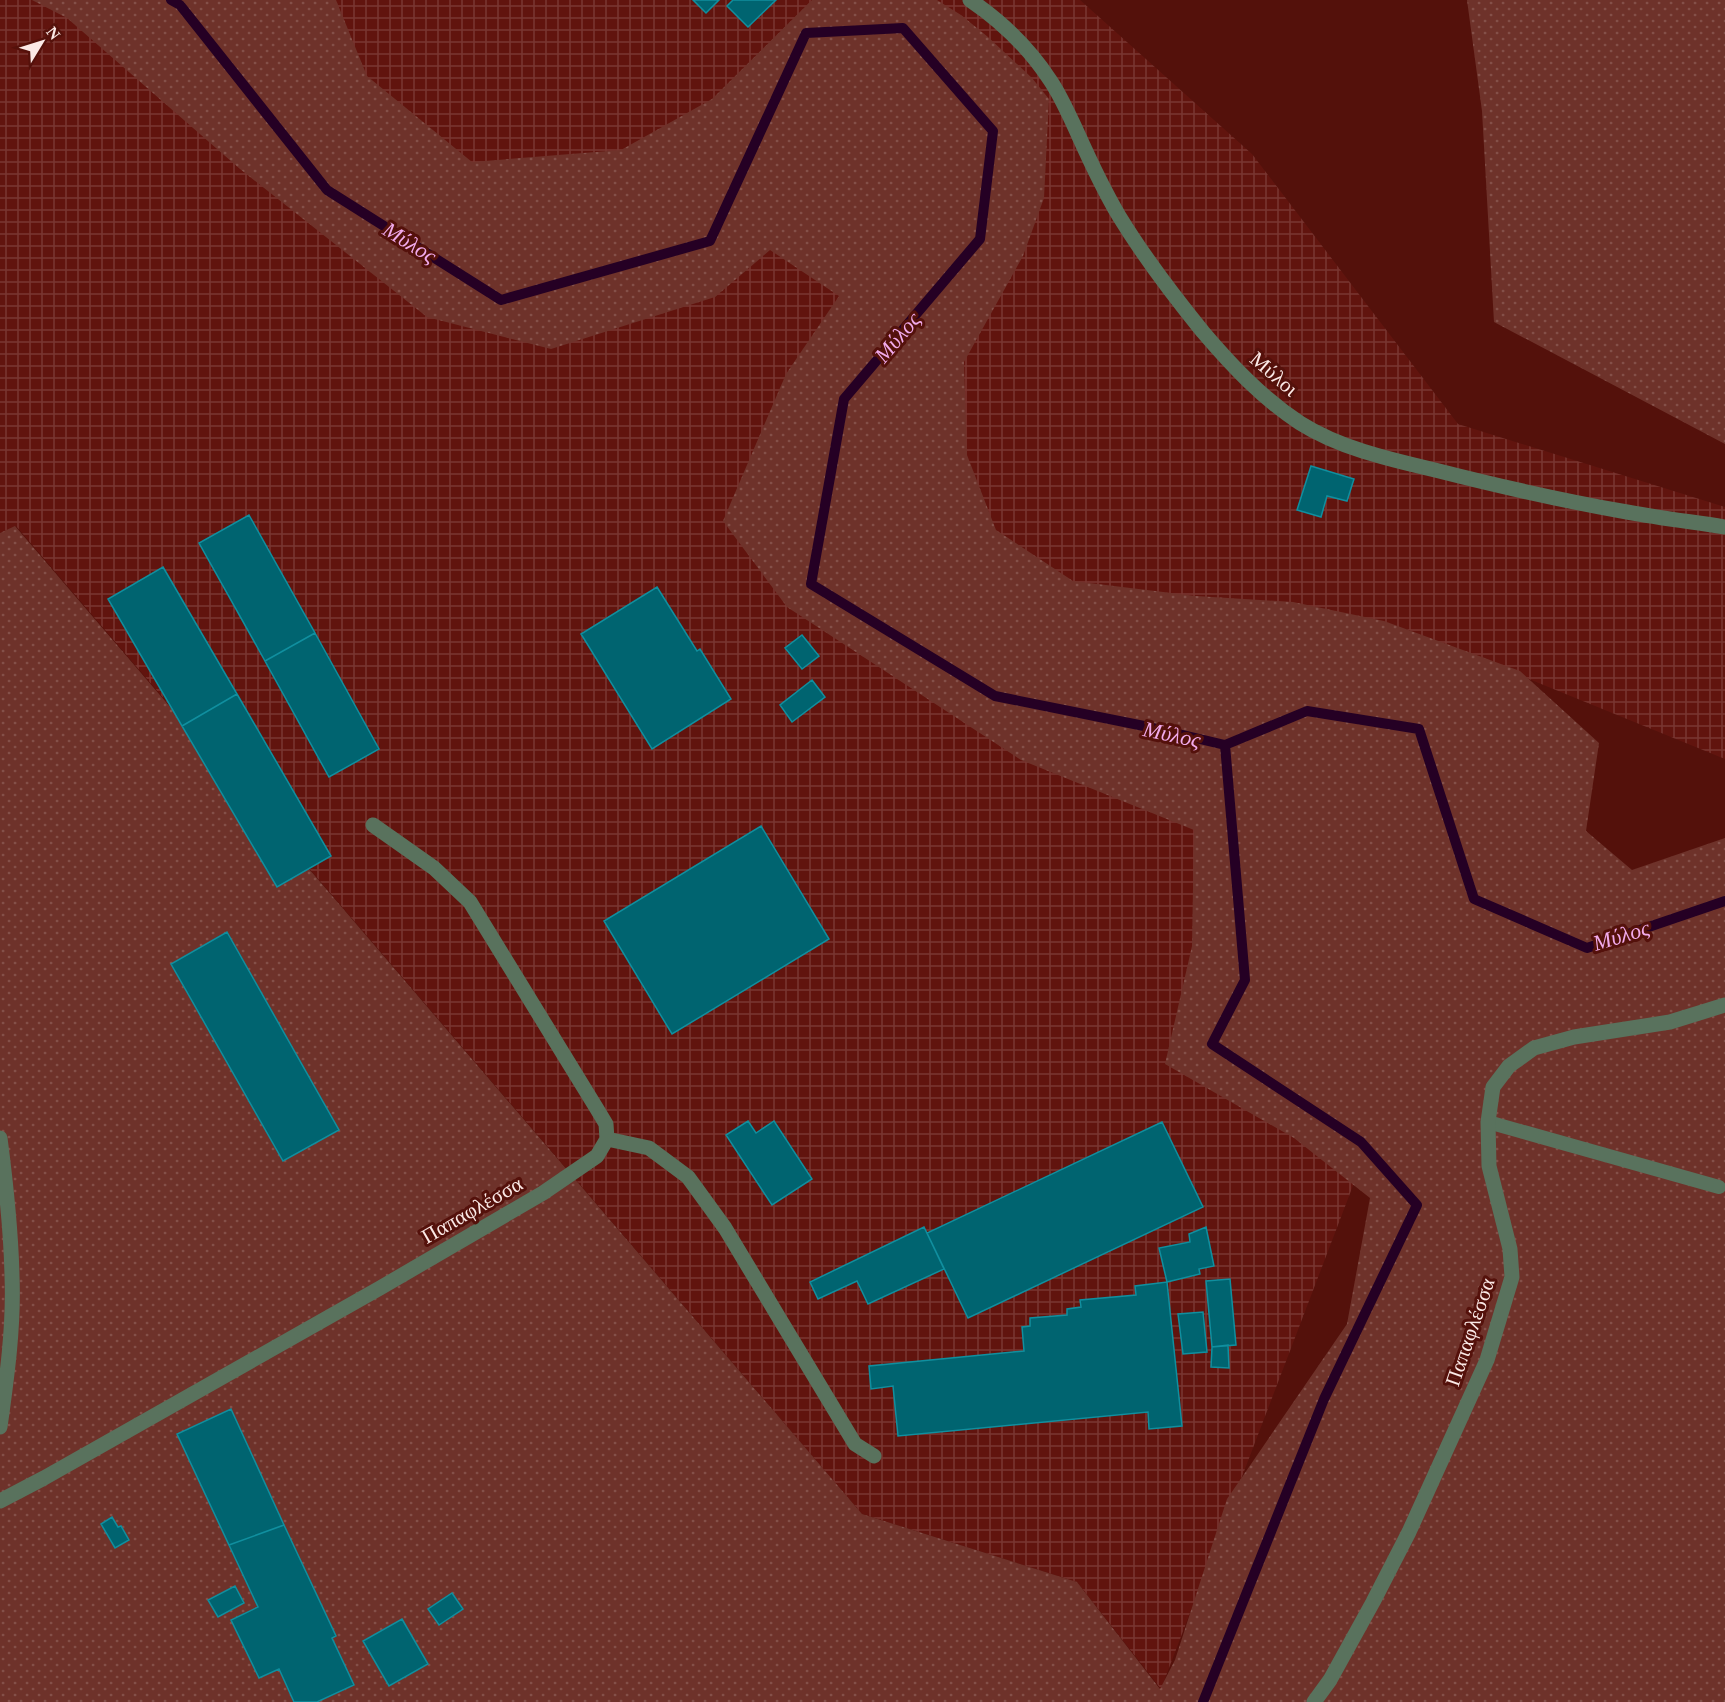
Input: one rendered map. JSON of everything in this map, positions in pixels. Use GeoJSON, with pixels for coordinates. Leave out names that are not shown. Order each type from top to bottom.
{"type":"FeatureCollection","features":[{"type":"Feature","properties":{"kind":"street","name":"Μύλοι"},"geometry":{"type":"LineString","coordinates":[[970,0],[1008,30],[1049,79],[1119,217],[1171,292],[1235,367],[1257,389],[1293,418],[1349,446],[1412,465],[1582,504],[1725,527]]}},
{"type":"Feature","properties":{"kind":"street"},"geometry":{"type":"LineString","coordinates":[[373,825],[434,868],[470,902],[597,1109],[606,1125],[607,1139],[649,1148],[688,1177],[725,1228],[855,1444],[874,1456]]}},
{"type":"Feature","properties":{"kind":"street","name":"Παπαφλέσσα"},"geometry":{"type":"LineString","coordinates":[[1314,1702],[1330,1680],[1409,1532],[1488,1360],[1500,1320],[1512,1277],[1510,1250],[1489,1166],[1488,1122],[1493,1087],[1509,1066],[1534,1048],[1574,1037],[1670,1022],[1725,1005]]}},
{"type":"Feature","properties":{"kind":"street"},"geometry":{"type":"LineString","coordinates":[[0,1138],[8,1200],[12,1278],[11,1326],[0,1427]]}},
{"type":"Feature","properties":{"kind":"street","name":"Παπαφλέσσα"},"geometry":{"type":"LineString","coordinates":[[0,1501],[320,1323],[543,1193],[597,1156],[607,1139]]}},
{"type":"Feature","properties":{"kind":"lane"},"geometry":{"type":"LineString","coordinates":[[1488,1122],[1719,1187]]}},
{"type":"Feature","properties":{"kind":"shaded area"},"geometry":{"type":"Polygon","coordinates":[[[0,0],[1080,0],[1252,154],[1458,424],[1725,507],[1725,759],[1406,629],[1378,1120],[1161,1689],[1077,1582],[862,1514],[16,526],[0,533],[0,0]]]}},
{"type":"Feature","properties":{"kind":"shaded area"},"geometry":{"type":"Polygon","coordinates":[[[32,0],[336,0],[367,76],[472,162],[621,150],[712,99],[812,0],[937,0],[961,15],[988,37],[1032,78],[1049,99],[1044,198],[1023,256],[964,362],[967,455],[996,530],[1073,581],[1196,596],[1293,602],[1384,621],[1520,671],[1599,743],[1586,831],[1632,870],[1725,838],[1725,1702],[0,1702],[0,533],[15,526],[862,1514],[1077,1582],[1160,1689],[1175,1660],[1227,1499],[1347,1324],[1370,1198],[1294,1138],[1165,1064],[1192,946],[1194,830],[1021,760],[787,607],[723,521],[786,374],[839,296],[770,250],[715,297],[551,349],[427,317],[240,169],[67,18],[32,0]]]}},
{"type":"Feature","properties":{"kind":"shaded area"},"geometry":{"type":"Polygon","coordinates":[[[1467,0],[1725,0],[1725,444],[1494,322],[1482,111],[1467,0]]]}},
{"type":"Feature","properties":{"kind":"building"},"geometry":{"type":"Polygon","coordinates":[[[693,0],[719,0],[706,13],[693,0]]]}},
{"type":"Feature","properties":{"kind":"building"},"geometry":{"type":"Polygon","coordinates":[[[733,0],[776,0],[748,27],[727,6],[733,0]]]}},
{"type":"Feature","properties":{"kind":"building"},"geometry":{"type":"Polygon","coordinates":[[[1311,466],[1354,479],[1347,501],[1327,496],[1321,517],[1297,510],[1311,466]]]}},
{"type":"Feature","properties":{"kind":"building"},"geometry":{"type":"Polygon","coordinates":[[[249,515],[315,633],[265,661],[199,543],[249,515]]]}},
{"type":"Feature","properties":{"kind":"building"},"geometry":{"type":"Polygon","coordinates":[[[163,567],[237,694],[182,726],[108,599],[163,567]]]}},
{"type":"Feature","properties":{"kind":"building"},"geometry":{"type":"Polygon","coordinates":[[[657,587],[697,651],[700,649],[731,699],[652,749],[581,634],[657,587]]]}},
{"type":"Feature","properties":{"kind":"building"},"geometry":{"type":"Polygon","coordinates":[[[315,633],[379,749],[329,777],[265,661],[315,633]]]}},
{"type":"Feature","properties":{"kind":"building"},"geometry":{"type":"Polygon","coordinates":[[[802,635],[819,656],[802,669],[785,648],[802,635]]]}},
{"type":"Feature","properties":{"kind":"building"},"geometry":{"type":"Polygon","coordinates":[[[812,680],[825,697],[792,722],[780,705],[812,680]]]}},
{"type":"Feature","properties":{"kind":"building"},"geometry":{"type":"Polygon","coordinates":[[[237,694],[331,856],[277,887],[182,726],[237,694]]]}},
{"type":"Feature","properties":{"kind":"building"},"geometry":{"type":"Polygon","coordinates":[[[761,826],[829,939],[672,1034],[604,921],[761,826]]]}},
{"type":"Feature","properties":{"kind":"building"},"geometry":{"type":"Polygon","coordinates":[[[227,932],[339,1130],[283,1161],[171,964],[227,932]]]}},
{"type":"Feature","properties":{"kind":"building"},"geometry":{"type":"Polygon","coordinates":[[[748,1121],[756,1133],[774,1121],[812,1179],[772,1205],[726,1135],[748,1121]]]}},
{"type":"Feature","properties":{"kind":"building"},"geometry":{"type":"Polygon","coordinates":[[[1162,1122],[1203,1207],[968,1318],[927,1233],[1162,1122]]]}},
{"type":"Feature","properties":{"kind":"building"},"geometry":{"type":"Polygon","coordinates":[[[924,1227],[944,1269],[868,1304],[857,1281],[818,1299],[810,1282],[924,1227]]]}},
{"type":"Feature","properties":{"kind":"building"},"geometry":{"type":"Polygon","coordinates":[[[1206,1227],[1214,1266],[1199,1269],[1200,1274],[1167,1282],[1159,1248],[1190,1242],[1189,1234],[1206,1227]]]}},
{"type":"Feature","properties":{"kind":"building"},"geometry":{"type":"Polygon","coordinates":[[[1230,1279],[1236,1345],[1212,1347],[1206,1281],[1230,1279]]]}},
{"type":"Feature","properties":{"kind":"building"},"geometry":{"type":"Polygon","coordinates":[[[1167,1282],[1182,1426],[1149,1429],[1148,1412],[898,1436],[893,1386],[871,1389],[869,1366],[1024,1351],[1022,1327],[1030,1326],[1030,1318],[1067,1315],[1067,1309],[1081,1307],[1080,1300],[1136,1295],[1135,1286],[1167,1282]]]}},
{"type":"Feature","properties":{"kind":"building"},"geometry":{"type":"Polygon","coordinates":[[[1203,1312],[1207,1352],[1183,1354],[1178,1314],[1203,1312]]]}},
{"type":"Feature","properties":{"kind":"building"},"geometry":{"type":"Polygon","coordinates":[[[1228,1345],[1229,1368],[1211,1367],[1212,1347],[1228,1345]]]}},
{"type":"Feature","properties":{"kind":"building"},"geometry":{"type":"Polygon","coordinates":[[[231,1409],[284,1525],[229,1545],[177,1434],[231,1409]]]}},
{"type":"Feature","properties":{"kind":"building"},"geometry":{"type":"Polygon","coordinates":[[[112,1517],[118,1527],[121,1526],[129,1540],[115,1548],[101,1524],[112,1517]]]}},
{"type":"Feature","properties":{"kind":"building"},"geometry":{"type":"Polygon","coordinates":[[[284,1525],[336,1636],[332,1638],[354,1685],[317,1702],[294,1702],[279,1669],[259,1678],[231,1620],[258,1607],[229,1545],[284,1525]]]}},
{"type":"Feature","properties":{"kind":"building"},"geometry":{"type":"Polygon","coordinates":[[[235,1586],[244,1603],[218,1617],[208,1600],[235,1586]]]}},
{"type":"Feature","properties":{"kind":"building"},"geometry":{"type":"Polygon","coordinates":[[[452,1593],[463,1609],[439,1625],[428,1609],[452,1593]]]}},
{"type":"Feature","properties":{"kind":"building"},"geometry":{"type":"Polygon","coordinates":[[[402,1619],[428,1664],[389,1686],[363,1641],[402,1619]]]}},
{"type":"Feature","properties":{"kind":"waterway","name":"Μύλος"},"geometry":{"type":"LineString","coordinates":[[171,0],[180,5],[327,190],[501,300],[710,241],[806,33],[903,28],[993,131],[980,239],[844,399],[811,584],[995,696],[1225,745],[1307,711],[1419,729],[1474,899],[1587,948],[1725,901]]}},
{"type":"Feature","properties":{"kind":"waterway"},"geometry":{"type":"LineString","coordinates":[[1203,1702],[1324,1399],[1417,1205],[1361,1142],[1212,1044],[1245,980],[1225,745]]}}]}
